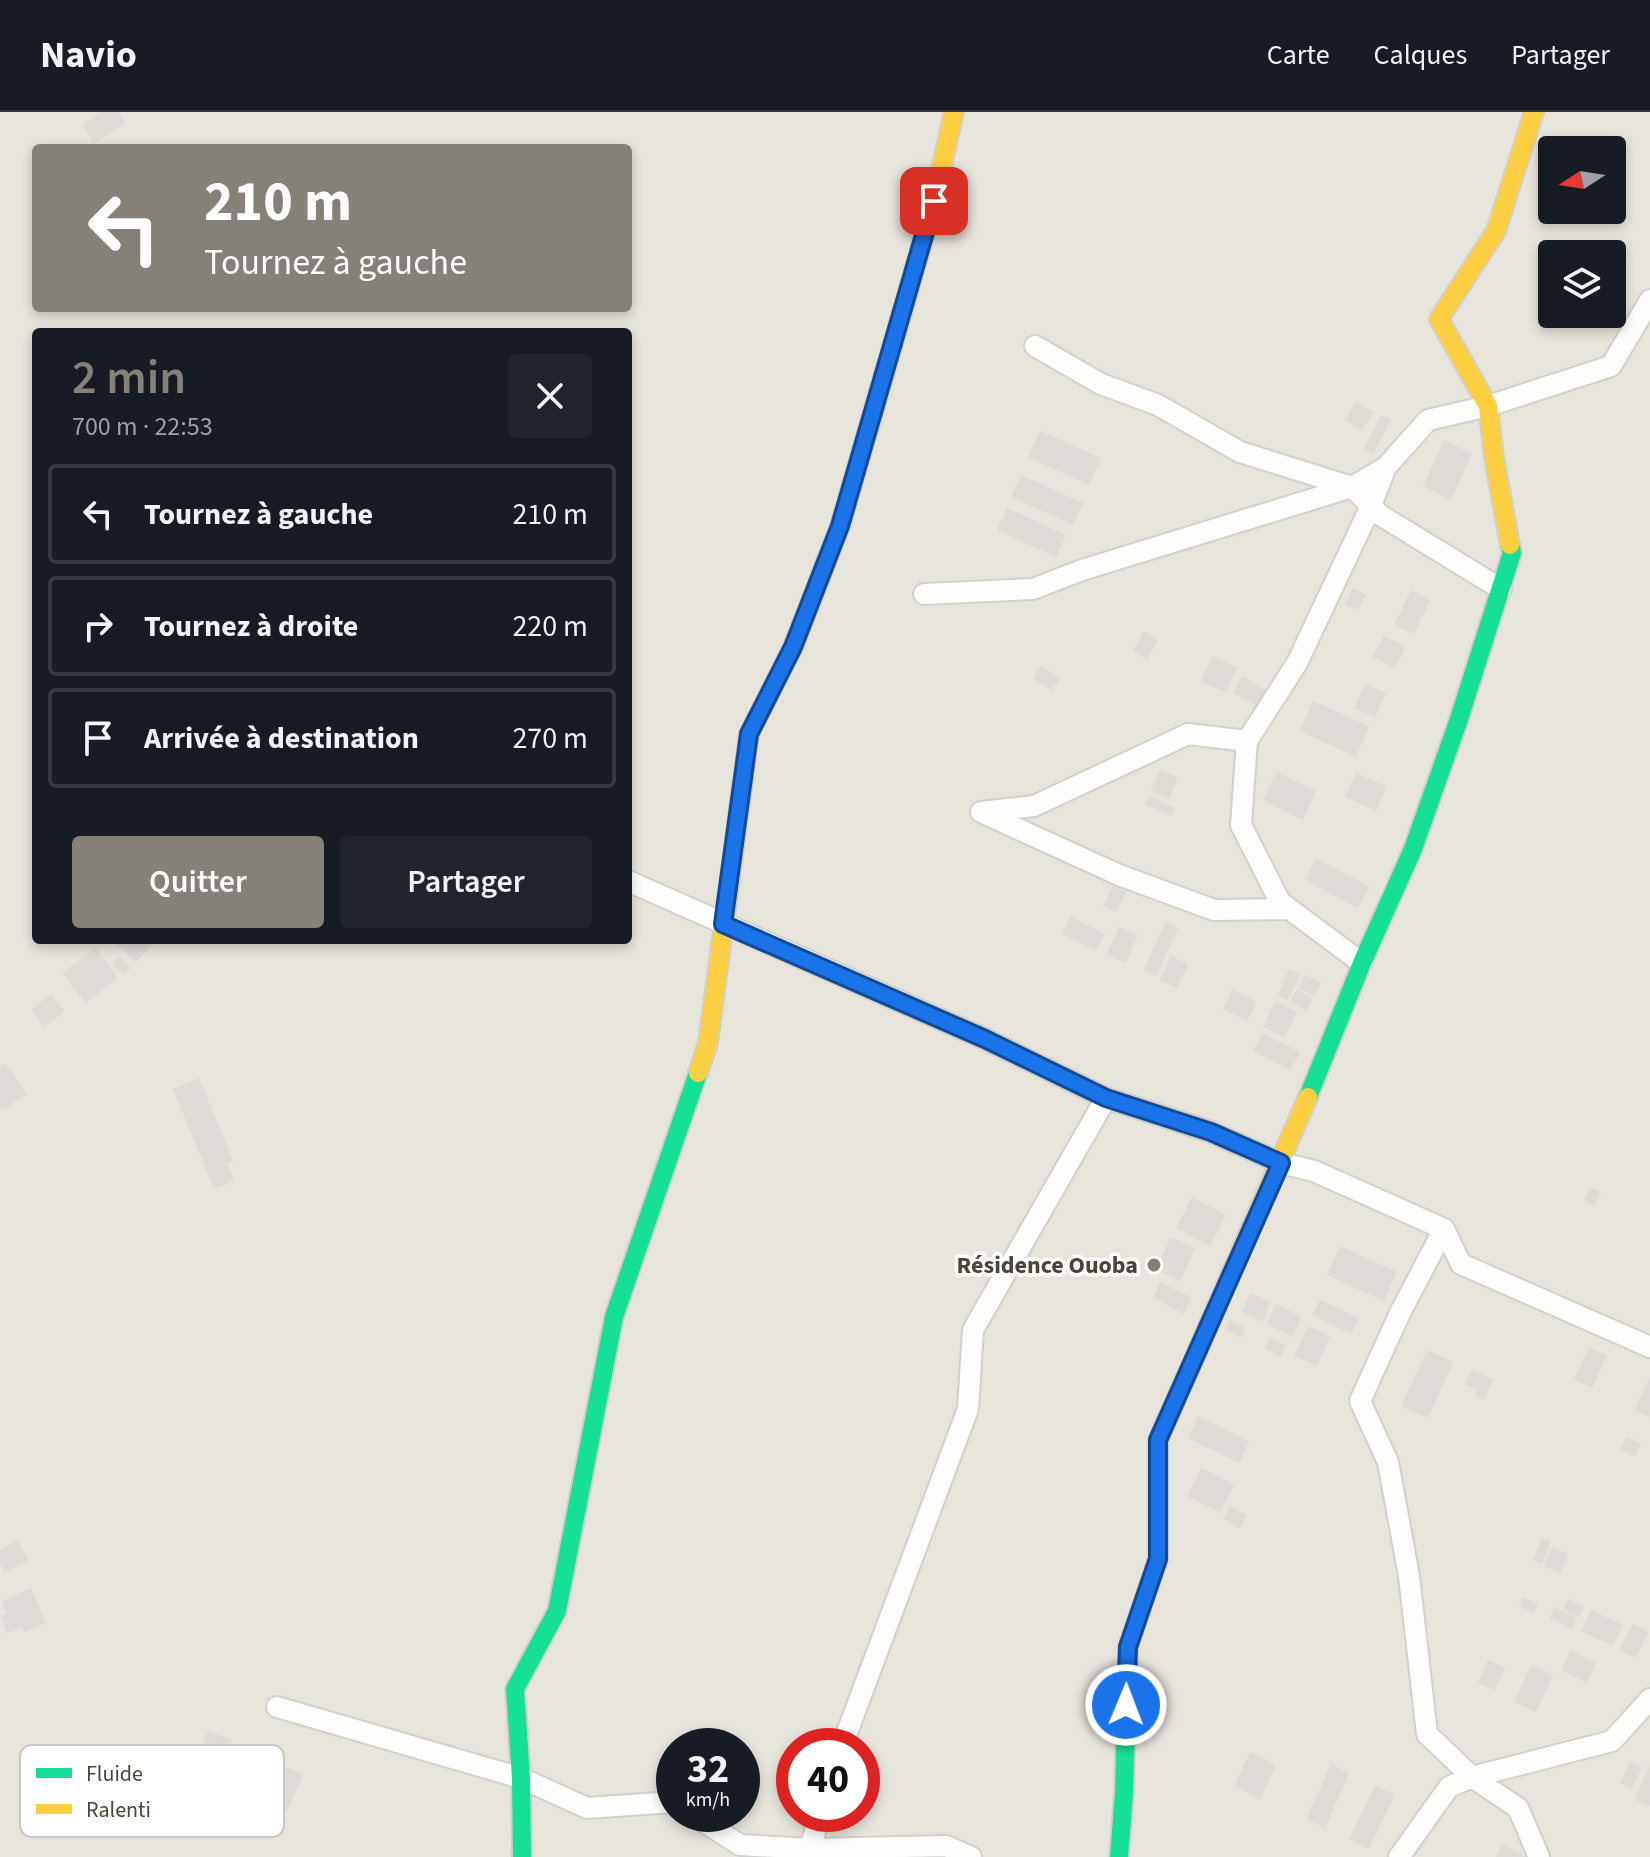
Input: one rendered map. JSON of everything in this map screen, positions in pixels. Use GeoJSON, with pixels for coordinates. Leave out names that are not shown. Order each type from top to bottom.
{"type":"FeatureCollection","features":[{"type":"Feature","properties":{"kind":"street"},"geometry":{"type":"LineString","coordinates":[[522,1857],[515,1689],[557,1611],[614,1317],[708,1043],[749,734],[793,647],[840,526],[934,201],[954,112]]}},
{"type":"Feature","properties":{"kind":"street"},"geometry":{"type":"LineString","coordinates":[[1119,1857],[1128,1647],[1158,1559],[1158,1440],[1281,1163],[1362,963],[1413,849],[1512,553],[1488,406],[1439,319],[1496,231],[1534,112]]}},
{"type":"Feature","properties":{"kind":"street"},"geometry":{"type":"LineString","coordinates":[[924,594],[1033,589],[1082,570],[1352,487],[1386,467],[1428,420],[1488,406],[1611,366],[1650,300]]}},
{"type":"Feature","properties":{"kind":"street"},"geometry":{"type":"LineString","coordinates":[[1035,346],[1101,384],[1158,405],[1240,452],[1352,487],[1380,515],[1501,589]]}},
{"type":"Feature","properties":{"kind":"street"},"geometry":{"type":"LineString","coordinates":[[1362,963],[1280,902],[1241,825],[1247,741],[1297,663],[1371,506],[1386,467]]}},
{"type":"Feature","properties":{"kind":"street"},"geometry":{"type":"LineString","coordinates":[[1247,741],[1188,734],[1034,806],[981,812],[1119,875],[1214,910],[1289,909]]}},
{"type":"Feature","properties":{"kind":"street"},"geometry":{"type":"LineString","coordinates":[[632,883],[985,1039],[1106,1098],[1211,1132],[1281,1163],[1314,1171],[1444,1229],[1461,1264],[1650,1347]]}},
{"type":"Feature","properties":{"kind":"street"},"geometry":{"type":"LineString","coordinates":[[849,1728],[968,1409],[973,1330],[1106,1098]]}},
{"type":"Feature","properties":{"kind":"street"},"geometry":{"type":"LineString","coordinates":[[1444,1229],[1400,1313],[1360,1401],[1388,1462],[1409,1576],[1427,1734],[1472,1777],[1518,1808],[1539,1857]]}},
{"type":"Feature","properties":{"kind":"street"},"geometry":{"type":"LineString","coordinates":[[1399,1857],[1449,1787],[1472,1777],[1612,1741],[1650,1699]]}},
{"type":"Feature","properties":{"kind":"street"},"geometry":{"type":"LineString","coordinates":[[277,1707],[521,1778],[587,1808],[656,1803]]}},
{"type":"Feature","properties":{"kind":"street"},"geometry":{"type":"LineString","coordinates":[[720,1832],[740,1845],[810,1849],[946,1846],[971,1857]]}},
{"type":"Feature","properties":{"kind":"street"},"geometry":{"type":"LineString","coordinates":[[810,1849],[815,1832]]}},
{"type":"Feature","properties":{"kind":"shaded area"},"geometry":{"type":"Polygon","coordinates":[[[0,112],[1650,112],[1650,1857],[0,1857],[0,112]]]}},
{"type":"Feature","properties":{"kind":"building"},"geometry":{"type":"Polygon","coordinates":[[[101,112],[119,112],[126,123],[94,144],[82,125],[101,112]]]}},
{"type":"Feature","properties":{"kind":"building"},"geometry":{"type":"Polygon","coordinates":[[[1356,402],[1373,412],[1362,431],[1345,420],[1356,402]]]}},
{"type":"Feature","properties":{"kind":"building"},"geometry":{"type":"Polygon","coordinates":[[[1381,415],[1391,420],[1373,455],[1363,450],[1381,415]]]}},
{"type":"Feature","properties":{"kind":"building"},"geometry":{"type":"Polygon","coordinates":[[[1040,431],[1101,458],[1089,485],[1028,457],[1040,431]]]}},
{"type":"Feature","properties":{"kind":"building"},"geometry":{"type":"Polygon","coordinates":[[[1444,440],[1472,454],[1451,500],[1423,486],[1444,440]]]}},
{"type":"Feature","properties":{"kind":"building"},"geometry":{"type":"Polygon","coordinates":[[[1021,475],[1083,503],[1073,525],[1011,497],[1021,475]]]}},
{"type":"Feature","properties":{"kind":"building"},"geometry":{"type":"Polygon","coordinates":[[[1007,508],[1066,535],[1056,557],[997,530],[1007,508]]]}},
{"type":"Feature","properties":{"kind":"building"},"geometry":{"type":"Polygon","coordinates":[[[1353,588],[1366,595],[1358,610],[1345,604],[1353,588]]]}},
{"type":"Feature","properties":{"kind":"building"},"geometry":{"type":"Polygon","coordinates":[[[1411,590],[1430,600],[1414,634],[1394,625],[1411,590]]]}},
{"type":"Feature","properties":{"kind":"building"},"geometry":{"type":"Polygon","coordinates":[[[1143,631],[1158,639],[1148,659],[1133,652],[1143,631]]]}},
{"type":"Feature","properties":{"kind":"building"},"geometry":{"type":"Polygon","coordinates":[[[1384,636],[1406,647],[1395,668],[1373,657],[1384,636]]]}},
{"type":"Feature","properties":{"kind":"building"},"geometry":{"type":"Polygon","coordinates":[[[1212,656],[1237,667],[1226,693],[1201,681],[1212,656]]]}},
{"type":"Feature","properties":{"kind":"building"},"geometry":{"type":"Polygon","coordinates":[[[1041,666],[1060,678],[1052,690],[1033,678],[1041,666]]]}},
{"type":"Feature","properties":{"kind":"building"},"geometry":{"type":"Polygon","coordinates":[[[1242,676],[1268,691],[1259,707],[1233,693],[1242,676]]]}},
{"type":"Feature","properties":{"kind":"building"},"geometry":{"type":"Polygon","coordinates":[[[1365,684],[1386,693],[1375,717],[1354,708],[1365,684]]]}},
{"type":"Feature","properties":{"kind":"building"},"geometry":{"type":"Polygon","coordinates":[[[1313,701],[1369,726],[1356,757],[1300,731],[1313,701]]]}},
{"type":"Feature","properties":{"kind":"building"},"geometry":{"type":"Polygon","coordinates":[[[1160,769],[1178,777],[1169,799],[1151,791],[1160,769]]]}},
{"type":"Feature","properties":{"kind":"building"},"geometry":{"type":"Polygon","coordinates":[[[1276,772],[1316,791],[1303,820],[1263,800],[1276,772]]]}},
{"type":"Feature","properties":{"kind":"building"},"geometry":{"type":"Polygon","coordinates":[[[1356,773],[1387,787],[1376,811],[1345,797],[1356,773]]]}},
{"type":"Feature","properties":{"kind":"building"},"geometry":{"type":"Polygon","coordinates":[[[1149,796],[1175,808],[1171,816],[1145,804],[1149,796]]]}},
{"type":"Feature","properties":{"kind":"building"},"geometry":{"type":"Polygon","coordinates":[[[1316,858],[1370,887],[1358,908],[1305,880],[1316,858]]]}},
{"type":"Feature","properties":{"kind":"building"},"geometry":{"type":"Polygon","coordinates":[[[1113,886],[1126,892],[1116,912],[1103,906],[1113,886]]]}},
{"type":"Feature","properties":{"kind":"building"},"geometry":{"type":"Polygon","coordinates":[[[1071,917],[1105,934],[1096,951],[1062,934],[1071,917]]]}},
{"type":"Feature","properties":{"kind":"building"},"geometry":{"type":"Polygon","coordinates":[[[1165,922],[1178,928],[1156,976],[1144,970],[1165,922]]]}},
{"type":"Feature","properties":{"kind":"building"},"geometry":{"type":"Polygon","coordinates":[[[1119,927],[1138,935],[1126,963],[1106,955],[1119,927]]]}},
{"type":"Feature","properties":{"kind":"building"},"geometry":{"type":"Polygon","coordinates":[[[116,944],[153,944],[136,962],[116,944]]]}},
{"type":"Feature","properties":{"kind":"building"},"geometry":{"type":"Polygon","coordinates":[[[96,948],[118,978],[85,1003],[62,973],[96,948]]]}},
{"type":"Feature","properties":{"kind":"building"},"geometry":{"type":"Polygon","coordinates":[[[120,956],[131,968],[123,975],[112,963],[120,956]]]}},
{"type":"Feature","properties":{"kind":"building"},"geometry":{"type":"Polygon","coordinates":[[[1171,956],[1188,964],[1177,988],[1160,981],[1171,956]]]}},
{"type":"Feature","properties":{"kind":"building"},"geometry":{"type":"Polygon","coordinates":[[[1289,969],[1300,974],[1288,1000],[1278,995],[1289,969]]]}},
{"type":"Feature","properties":{"kind":"building"},"geometry":{"type":"Polygon","coordinates":[[[1305,975],[1321,982],[1315,996],[1299,988],[1305,975]]]}},
{"type":"Feature","properties":{"kind":"building"},"geometry":{"type":"Polygon","coordinates":[[[1232,989],[1257,1002],[1247,1021],[1223,1009],[1232,989]]]}},
{"type":"Feature","properties":{"kind":"building"},"geometry":{"type":"Polygon","coordinates":[[[1297,989],[1313,999],[1306,1011],[1290,1001],[1297,989]]]}},
{"type":"Feature","properties":{"kind":"building"},"geometry":{"type":"Polygon","coordinates":[[[50,994],[65,1011],[44,1027],[31,1010],[50,994]]]}},
{"type":"Feature","properties":{"kind":"building"},"geometry":{"type":"Polygon","coordinates":[[[1275,1001],[1297,1012],[1285,1037],[1263,1027],[1275,1001]]]}},
{"type":"Feature","properties":{"kind":"building"},"geometry":{"type":"Polygon","coordinates":[[[1262,1033],[1300,1052],[1291,1070],[1253,1051],[1262,1033]]]}},
{"type":"Feature","properties":{"kind":"building"},"geometry":{"type":"Polygon","coordinates":[[[5,1063],[27,1094],[5,1109],[0,1109],[0,1067],[5,1063]]]}},
{"type":"Feature","properties":{"kind":"building"},"geometry":{"type":"Polygon","coordinates":[[[199,1078],[233,1161],[217,1168],[228,1164],[234,1181],[214,1189],[173,1089],[199,1078]]]}},
{"type":"Feature","properties":{"kind":"building"},"geometry":{"type":"Polygon","coordinates":[[[1590,1187],[1601,1192],[1595,1206],[1584,1201],[1590,1187]]]}},
{"type":"Feature","properties":{"kind":"building"},"geometry":{"type":"Polygon","coordinates":[[[1192,1197],[1226,1215],[1210,1246],[1176,1228],[1192,1197]]]}},
{"type":"Feature","properties":{"kind":"building"},"geometry":{"type":"Polygon","coordinates":[[[1171,1237],[1195,1248],[1181,1281],[1156,1270],[1171,1237]]]}},
{"type":"Feature","properties":{"kind":"building"},"geometry":{"type":"Polygon","coordinates":[[[1340,1246],[1397,1272],[1384,1301],[1327,1275],[1340,1246]]]}},
{"type":"Feature","properties":{"kind":"building"},"geometry":{"type":"Polygon","coordinates":[[[1160,1282],[1192,1298],[1184,1314],[1153,1298],[1160,1282]]]}},
{"type":"Feature","properties":{"kind":"building"},"geometry":{"type":"Polygon","coordinates":[[[1251,1293],[1271,1303],[1262,1322],[1242,1312],[1251,1293]]]}},
{"type":"Feature","properties":{"kind":"building"},"geometry":{"type":"Polygon","coordinates":[[[1320,1300],[1359,1318],[1351,1334],[1312,1315],[1320,1300]]]}},
{"type":"Feature","properties":{"kind":"building"},"geometry":{"type":"Polygon","coordinates":[[[1276,1304],[1302,1317],[1293,1337],[1267,1324],[1276,1304]]]}},
{"type":"Feature","properties":{"kind":"building"},"geometry":{"type":"Polygon","coordinates":[[[1230,1320],[1245,1328],[1241,1338],[1225,1330],[1230,1320]]]}},
{"type":"Feature","properties":{"kind":"building"},"geometry":{"type":"Polygon","coordinates":[[[1308,1326],[1330,1336],[1317,1366],[1294,1356],[1308,1326]]]}},
{"type":"Feature","properties":{"kind":"building"},"geometry":{"type":"Polygon","coordinates":[[[1270,1338],[1286,1345],[1281,1357],[1265,1349],[1270,1338]]]}},
{"type":"Feature","properties":{"kind":"building"},"geometry":{"type":"Polygon","coordinates":[[[1589,1347],[1607,1355],[1592,1388],[1574,1379],[1589,1347]]]}},
{"type":"Feature","properties":{"kind":"building"},"geometry":{"type":"Polygon","coordinates":[[[1427,1350],[1453,1362],[1428,1418],[1401,1406],[1427,1350]]]}},
{"type":"Feature","properties":{"kind":"building"},"geometry":{"type":"Polygon","coordinates":[[[1472,1369],[1493,1379],[1484,1399],[1475,1395],[1478,1390],[1465,1385],[1472,1369]]]}},
{"type":"Feature","properties":{"kind":"building"},"geometry":{"type":"Polygon","coordinates":[[[1650,1377],[1650,1417],[1634,1410],[1650,1377]]]}},
{"type":"Feature","properties":{"kind":"building"},"geometry":{"type":"Polygon","coordinates":[[[1198,1416],[1249,1441],[1239,1463],[1188,1438],[1198,1416]]]}},
{"type":"Feature","properties":{"kind":"building"},"geometry":{"type":"Polygon","coordinates":[[[1627,1436],[1641,1444],[1634,1457],[1620,1449],[1627,1436]]]}},
{"type":"Feature","properties":{"kind":"building"},"geometry":{"type":"Polygon","coordinates":[[[1201,1468],[1234,1485],[1220,1512],[1187,1496],[1201,1468]]]}},
{"type":"Feature","properties":{"kind":"building"},"geometry":{"type":"Polygon","coordinates":[[[1230,1506],[1247,1515],[1240,1528],[1223,1519],[1230,1506]]]}},
{"type":"Feature","properties":{"kind":"building"},"geometry":{"type":"Polygon","coordinates":[[[1542,1538],[1551,1541],[1542,1564],[1533,1560],[1542,1538]]]}},
{"type":"Feature","properties":{"kind":"building"},"geometry":{"type":"Polygon","coordinates":[[[17,1541],[29,1560],[5,1573],[0,1564],[0,1550],[17,1541]]]}},
{"type":"Feature","properties":{"kind":"building"},"geometry":{"type":"Polygon","coordinates":[[[1552,1547],[1568,1554],[1560,1573],[1544,1566],[1552,1547]]]}},
{"type":"Feature","properties":{"kind":"building"},"geometry":{"type":"Polygon","coordinates":[[[31,1588],[46,1623],[24,1632],[22,1628],[7,1633],[1,1616],[8,1614],[1,1602],[31,1588]]]}},
{"type":"Feature","properties":{"kind":"building"},"geometry":{"type":"Polygon","coordinates":[[[1523,1597],[1538,1604],[1534,1613],[1519,1606],[1523,1597]]]}},
{"type":"Feature","properties":{"kind":"building"},"geometry":{"type":"Polygon","coordinates":[[[1568,1599],[1584,1607],[1579,1617],[1563,1609],[1568,1599]]]}},
{"type":"Feature","properties":{"kind":"building"},"geometry":{"type":"Polygon","coordinates":[[[1555,1607],[1577,1619],[1572,1629],[1550,1618],[1555,1607]]]}},
{"type":"Feature","properties":{"kind":"building"},"geometry":{"type":"Polygon","coordinates":[[[1591,1610],[1623,1625],[1613,1646],[1581,1631],[1591,1610]]]}},
{"type":"Feature","properties":{"kind":"building"},"geometry":{"type":"Polygon","coordinates":[[[1633,1624],[1649,1632],[1636,1658],[1619,1650],[1633,1624]]]}},
{"type":"Feature","properties":{"kind":"building"},"geometry":{"type":"Polygon","coordinates":[[[1570,1650],[1596,1663],[1587,1683],[1561,1670],[1570,1650]]]}},
{"type":"Feature","properties":{"kind":"building"},"geometry":{"type":"Polygon","coordinates":[[[1488,1660],[1505,1667],[1495,1690],[1478,1683],[1488,1660]]]}},
{"type":"Feature","properties":{"kind":"building"},"geometry":{"type":"Polygon","coordinates":[[[1531,1665],[1553,1675],[1536,1712],[1514,1702],[1531,1665]]]}},
{"type":"Feature","properties":{"kind":"building"},"geometry":{"type":"Polygon","coordinates":[[[208,1731],[232,1740],[230,1745],[203,1745],[208,1731]]]}},
{"type":"Feature","properties":{"kind":"building"},"geometry":{"type":"Polygon","coordinates":[[[1250,1752],[1276,1765],[1260,1799],[1234,1786],[1250,1752]]]}},
{"type":"Feature","properties":{"kind":"building"},"geometry":{"type":"Polygon","coordinates":[[[1630,1762],[1642,1767],[1632,1789],[1620,1783],[1630,1762]]]}},
{"type":"Feature","properties":{"kind":"building"},"geometry":{"type":"Polygon","coordinates":[[[1331,1764],[1349,1773],[1325,1828],[1306,1819],[1331,1764]]]}},
{"type":"Feature","properties":{"kind":"building"},"geometry":{"type":"Polygon","coordinates":[[[1650,1764],[1650,1806],[1635,1800],[1650,1764]]]}},
{"type":"Feature","properties":{"kind":"building"},"geometry":{"type":"Polygon","coordinates":[[[284,1766],[303,1775],[284,1818],[284,1766]]]}},
{"type":"Feature","properties":{"kind":"building"},"geometry":{"type":"Polygon","coordinates":[[[1375,1786],[1395,1795],[1369,1849],[1349,1839],[1375,1786]]]}},
{"type":"Feature","properties":{"kind":"building"},"geometry":{"type":"Polygon","coordinates":[[[1502,1844],[1528,1857],[1496,1857],[1502,1844]]]}},
{"type":"Feature","properties":{"kind":"traffic: fast"},"geometry":{"type":"LineString","coordinates":[[743,780],[749,734],[793,647],[840,526],[902,313]]}},
{"type":"Feature","properties":{"kind":"traffic: fast"},"geometry":{"type":"LineString","coordinates":[[1308,1097],[1362,963],[1413,849],[1512,553],[1510,545]]}},
{"type":"Feature","properties":{"kind":"traffic: fast"},"geometry":{"type":"LineString","coordinates":[[522,1857],[515,1689],[557,1611],[614,1317],[698,1073]]}},
{"type":"Feature","properties":{"kind":"traffic: fast"},"geometry":{"type":"LineString","coordinates":[[1119,1857],[1128,1647],[1158,1559],[1158,1440],[1194,1359]]}},
{"type":"Feature","properties":{"kind":"traffic: slow"},"geometry":{"type":"LineString","coordinates":[[902,313],[934,201],[954,112]]}},
{"type":"Feature","properties":{"kind":"traffic: slow"},"geometry":{"type":"LineString","coordinates":[[1510,545],[1488,406],[1439,319],[1496,231],[1534,112]]}},
{"type":"Feature","properties":{"kind":"traffic: slow"},"geometry":{"type":"LineString","coordinates":[[698,1073],[708,1043],[743,780]]}},
{"type":"Feature","properties":{"kind":"traffic: slow"},"geometry":{"type":"LineString","coordinates":[[1194,1359],[1308,1097]]}},
{"type":"Feature","properties":{"kind":"place","name":"Résidence Ouoba"},"geometry":{"type":"Point","coordinates":[1154,1265]}},
{"type":"Feature","properties":{"kind":"route"},"geometry":{"type":"LineString","coordinates":[[934,201],[840,526],[793,647],[749,734],[723,924],[985,1039],[1106,1098],[1211,1132],[1281,1163],[1158,1440],[1158,1559],[1128,1647],[1126,1705]]}}]}
